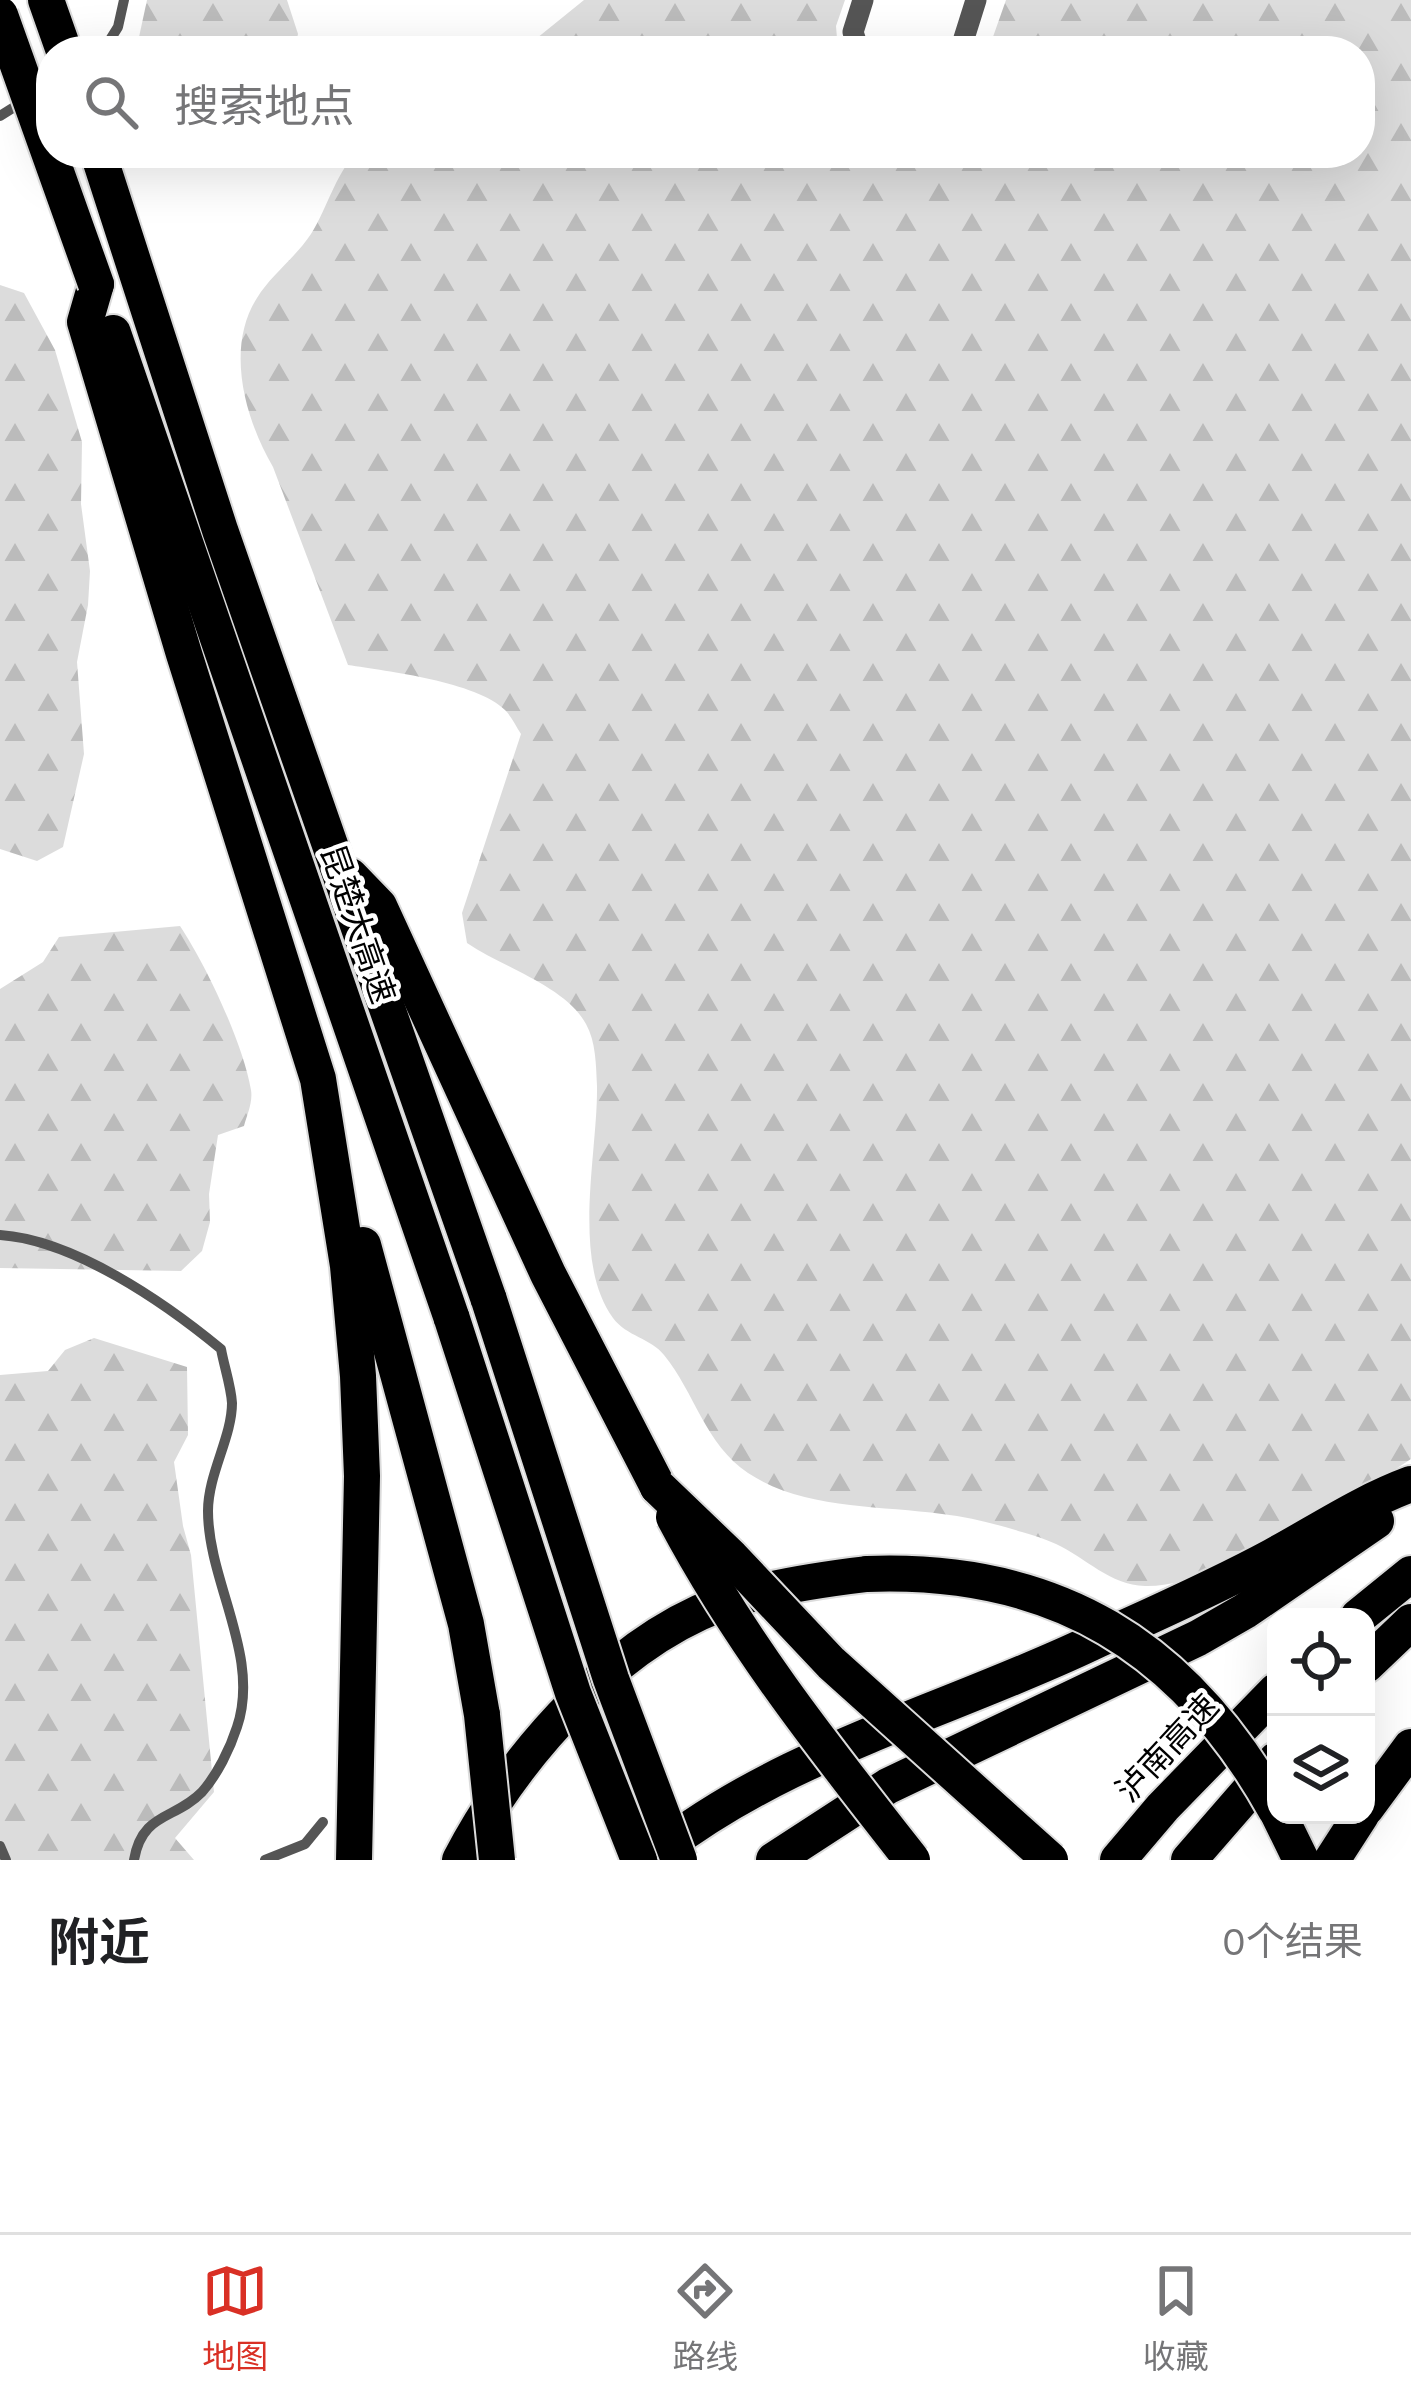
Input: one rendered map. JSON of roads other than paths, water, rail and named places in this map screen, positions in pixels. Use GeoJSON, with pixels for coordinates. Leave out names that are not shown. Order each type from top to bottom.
{"type":"FeatureCollection","features":[{"type":"Feature","properties":{"kind":"highway"},"geometry":{"type":"LineString","coordinates":[[46,0],[59,36]]}},
{"type":"Feature","properties":{"kind":"highway","name":"昆楚大高速"},"geometry":{"type":"LineString","coordinates":[[0,15],[36,116]]}},
{"type":"Feature","properties":{"kind":"highway","name":"昆楚大高速"},"geometry":{"type":"LineString","coordinates":[[55,168],[452,1319],[573,1693],[643,1860]]}},
{"type":"Feature","properties":{"kind":"highway","name":"昆楚大高速"},"geometry":{"type":"LineString","coordinates":[[103,168],[269,672],[489,1300],[611,1679],[679,1860]]}},
{"type":"Feature","properties":{"kind":"highway"},"geometry":{"type":"LineString","coordinates":[[96,284],[85,322],[318,1079],[466,1624],[482,1715],[497,1860]]}},
{"type":"Feature","properties":{"kind":"highway"},"geometry":{"type":"LineString","coordinates":[[339,866],[379,906],[548,1274],[710,1586],[751,1649],[912,1860]]}},
{"type":"Feature","properties":{"kind":"highway"},"geometry":{"type":"LineString","coordinates":[[318,1079],[348,1265],[358,1376],[362,1476],[354,1860]]}},
{"type":"Feature","properties":{"kind":"highway"},"geometry":{"type":"LineString","coordinates":[[658,1487],[831,1663],[1050,1860]]}},
{"type":"Feature","properties":{"kind":"highway"},"geometry":{"type":"LineString","coordinates":[[643,1860],[727,1804],[784,1774],[1052,1661],[1257,1564],[1377,1496],[1411,1488]]}},
{"type":"Feature","properties":{"kind":"highway"},"geometry":{"type":"LineString","coordinates":[[773,1860],[888,1786],[1066,1704],[1245,1611],[1393,1509],[1411,1488]]}},
{"type":"Feature","properties":{"kind":"highway"},"geometry":{"type":"LineString","coordinates":[[460,1860],[500,1788],[547,1734],[626,1659],[662,1632],[738,1598],[867,1574],[940,1574],[1024,1590],[1097,1621],[1174,1676],[1211,1712],[1245,1756],[1267,1795]]}},
{"type":"Feature","properties":{"kind":"highway"},"geometry":{"type":"LineString","coordinates":[[1369,1608],[1411,1574]]}},
{"type":"Feature","properties":{"kind":"highway"},"geometry":{"type":"LineString","coordinates":[[1375,1656],[1411,1622]]}},
{"type":"Feature","properties":{"kind":"highway","name":"泸南高速"},"geometry":{"type":"LineString","coordinates":[[1118,1860],[1267,1700]]}},
{"type":"Feature","properties":{"kind":"highway"},"geometry":{"type":"LineString","coordinates":[[1375,1797],[1411,1747]]}},
{"type":"Feature","properties":{"kind":"highway"},"geometry":{"type":"LineString","coordinates":[[1191,1857],[1267,1770]]}},
{"type":"Feature","properties":{"kind":"highway"},"geometry":{"type":"LineString","coordinates":[[1283,1824],[1301,1860]]}},
{"type":"Feature","properties":{"kind":"highway"},"geometry":{"type":"LineString","coordinates":[[1331,1860],[1356,1824]]}},
{"type":"Feature","properties":{"kind":"street"},"geometry":{"type":"LineString","coordinates":[[854,36],[862,0]]}},
{"type":"Feature","properties":{"kind":"street"},"geometry":{"type":"LineString","coordinates":[[965,36],[976,0]]}},
{"type":"Feature","properties":{"kind":"lane"},"geometry":{"type":"LineString","coordinates":[[112,36],[124,0]]}},
{"type":"Feature","properties":{"kind":"lane"},"geometry":{"type":"LineString","coordinates":[[0,116],[36,93]]}},
{"type":"Feature","properties":{"kind":"lane"},"geometry":{"type":"LineString","coordinates":[[0,1235],[24,1236],[76,1252],[221,1349],[232,1406],[210,1483],[208,1512],[214,1568],[232,1621],[241,1676],[238,1724],[199,1795],[150,1823],[136,1846],[134,1860]]}},
{"type":"Feature","properties":{"kind":"lane"},"geometry":{"type":"LineString","coordinates":[[265,1860],[305,1844],[323,1822]]}},
{"type":"Feature","properties":{"kind":"lane"},"geometry":{"type":"LineString","coordinates":[[0,1846],[6,1860]]}}]}
